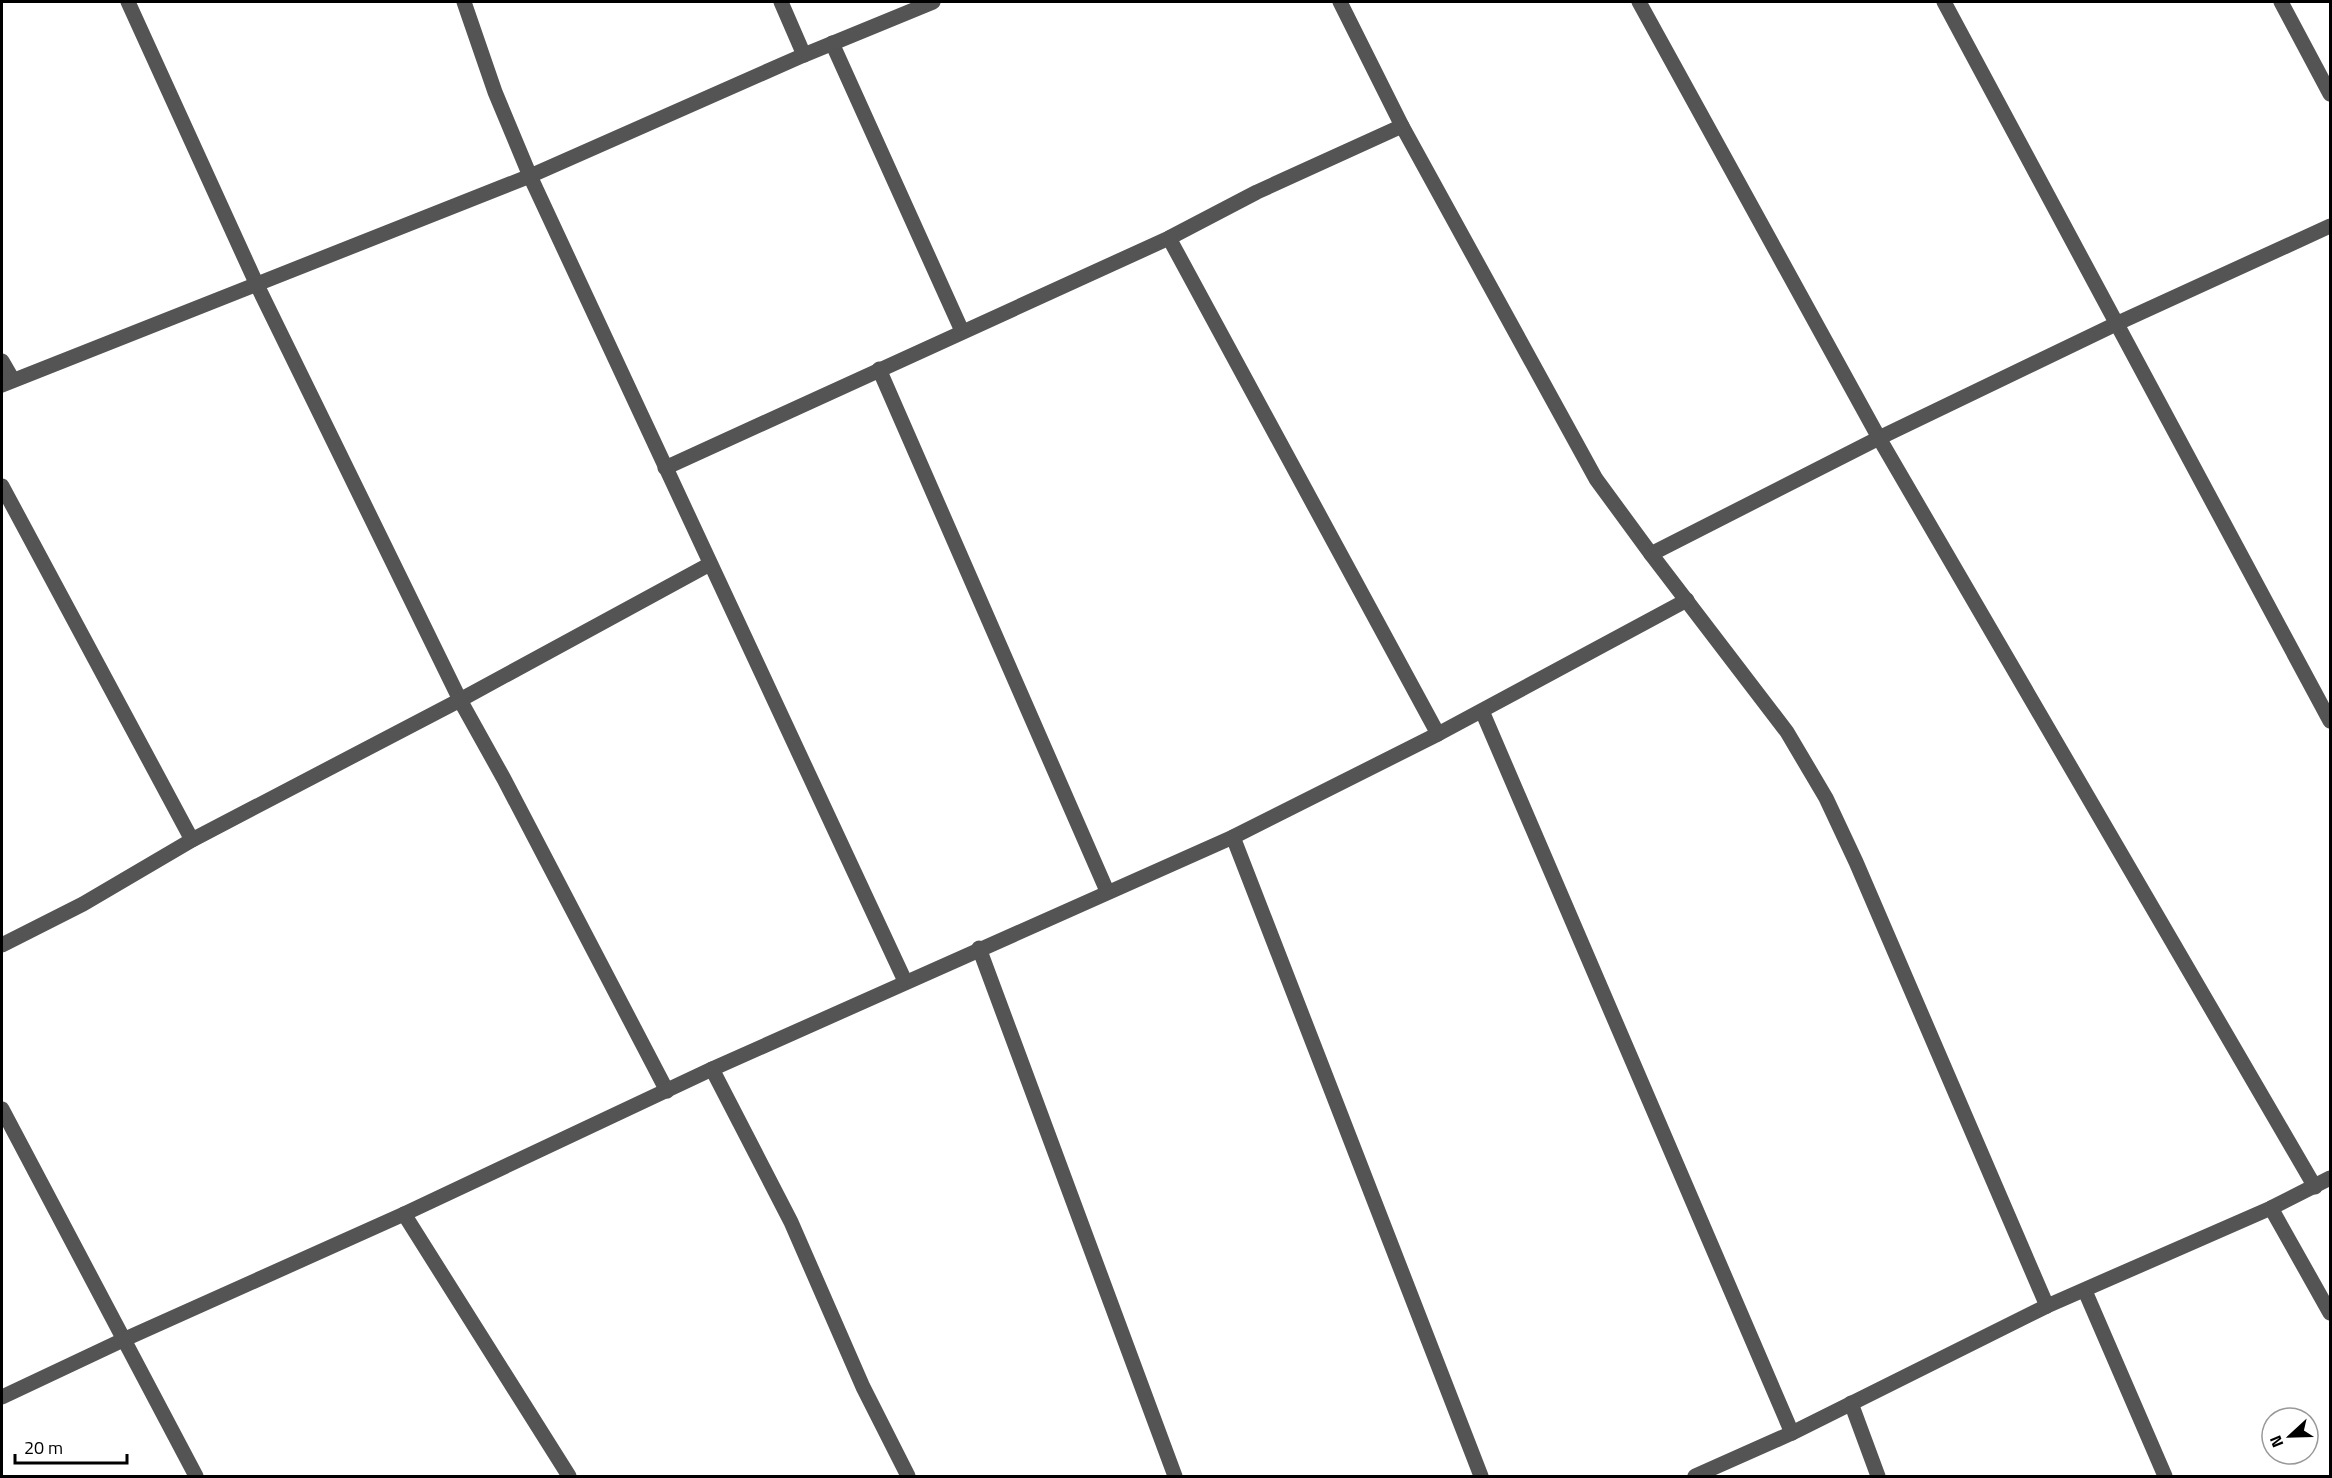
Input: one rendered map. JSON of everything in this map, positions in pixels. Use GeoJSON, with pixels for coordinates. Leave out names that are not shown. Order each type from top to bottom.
{"type":"FeatureCollection","features":[{"type":"Feature","properties":{"kind":"street"},"geometry":{"type":"LineString","coordinates":[[128,2],[256,285],[460,700],[667,1091]]}},
{"type":"Feature","properties":{"kind":"street"},"geometry":{"type":"LineString","coordinates":[[464,2],[495,92],[530,176],[905,981]]}},
{"type":"Feature","properties":{"kind":"street"},"geometry":{"type":"LineString","coordinates":[[781,2],[804,55]]}},
{"type":"Feature","properties":{"kind":"street"},"geometry":{"type":"LineString","coordinates":[[2,361],[7,383],[530,176],[804,55],[933,2]]}},
{"type":"Feature","properties":{"kind":"street"},"geometry":{"type":"LineString","coordinates":[[1638,2],[1879,438],[2315,1187]]}},
{"type":"Feature","properties":{"kind":"street"},"geometry":{"type":"LineString","coordinates":[[1944,2],[2331,721]]}},
{"type":"Feature","properties":{"kind":"street"},"geometry":{"type":"LineString","coordinates":[[2281,2],[2331,94]]}},
{"type":"Feature","properties":{"kind":"street"},"geometry":{"type":"LineString","coordinates":[[1345,3],[1402,126],[1596,478],[1787,732],[1826,798],[1856,862],[2047,1306]]}},
{"type":"Feature","properties":{"kind":"street"},"geometry":{"type":"LineString","coordinates":[[832,44],[962,331]]}},
{"type":"Feature","properties":{"kind":"street"},"geometry":{"type":"LineString","coordinates":[[665,468],[1169,238],[1257,192],[1402,126]]}},
{"type":"Feature","properties":{"kind":"street"},"geometry":{"type":"LineString","coordinates":[[1651,554],[1879,438],[2118,323],[2331,226]]}},
{"type":"Feature","properties":{"kind":"street"},"geometry":{"type":"LineString","coordinates":[[1169,238],[1438,734]]}},
{"type":"Feature","properties":{"kind":"street"},"geometry":{"type":"LineString","coordinates":[[879,369],[1107,891]]}},
{"type":"Feature","properties":{"kind":"street"},"geometry":{"type":"LineString","coordinates":[[2,486],[192,840]]}},
{"type":"Feature","properties":{"kind":"street"},"geometry":{"type":"LineString","coordinates":[[2,945],[83,904],[192,840],[460,700],[710,564]]}},
{"type":"Feature","properties":{"kind":"street"},"geometry":{"type":"LineString","coordinates":[[2,1397],[404,1214],[905,981],[1233,837],[1438,734],[1687,600]]}},
{"type":"Feature","properties":{"kind":"street"},"geometry":{"type":"LineString","coordinates":[[1482,711],[1792,1433]]}},
{"type":"Feature","properties":{"kind":"street"},"geometry":{"type":"LineString","coordinates":[[1233,837],[1482,1476]]}},
{"type":"Feature","properties":{"kind":"street"},"geometry":{"type":"LineString","coordinates":[[979,948],[1176,1476]]}},
{"type":"Feature","properties":{"kind":"street"},"geometry":{"type":"LineString","coordinates":[[712,1069],[791,1222],[863,1388],[908,1476]]}},
{"type":"Feature","properties":{"kind":"street"},"geometry":{"type":"LineString","coordinates":[[2,1109],[196,1476]]}},
{"type":"Feature","properties":{"kind":"street"},"geometry":{"type":"LineString","coordinates":[[1695,1476],[1792,1433],[2047,1306],[2271,1209],[2331,1178]]}},
{"type":"Feature","properties":{"kind":"street"},"geometry":{"type":"LineString","coordinates":[[2271,1209],[2331,1313]]}},
{"type":"Feature","properties":{"kind":"street"},"geometry":{"type":"LineString","coordinates":[[404,1214],[569,1476]]}},
{"type":"Feature","properties":{"kind":"street"},"geometry":{"type":"LineString","coordinates":[[2085,1291],[2165,1476]]}},
{"type":"Feature","properties":{"kind":"street"},"geometry":{"type":"LineString","coordinates":[[1851,1403],[1878,1476]]}}]}
